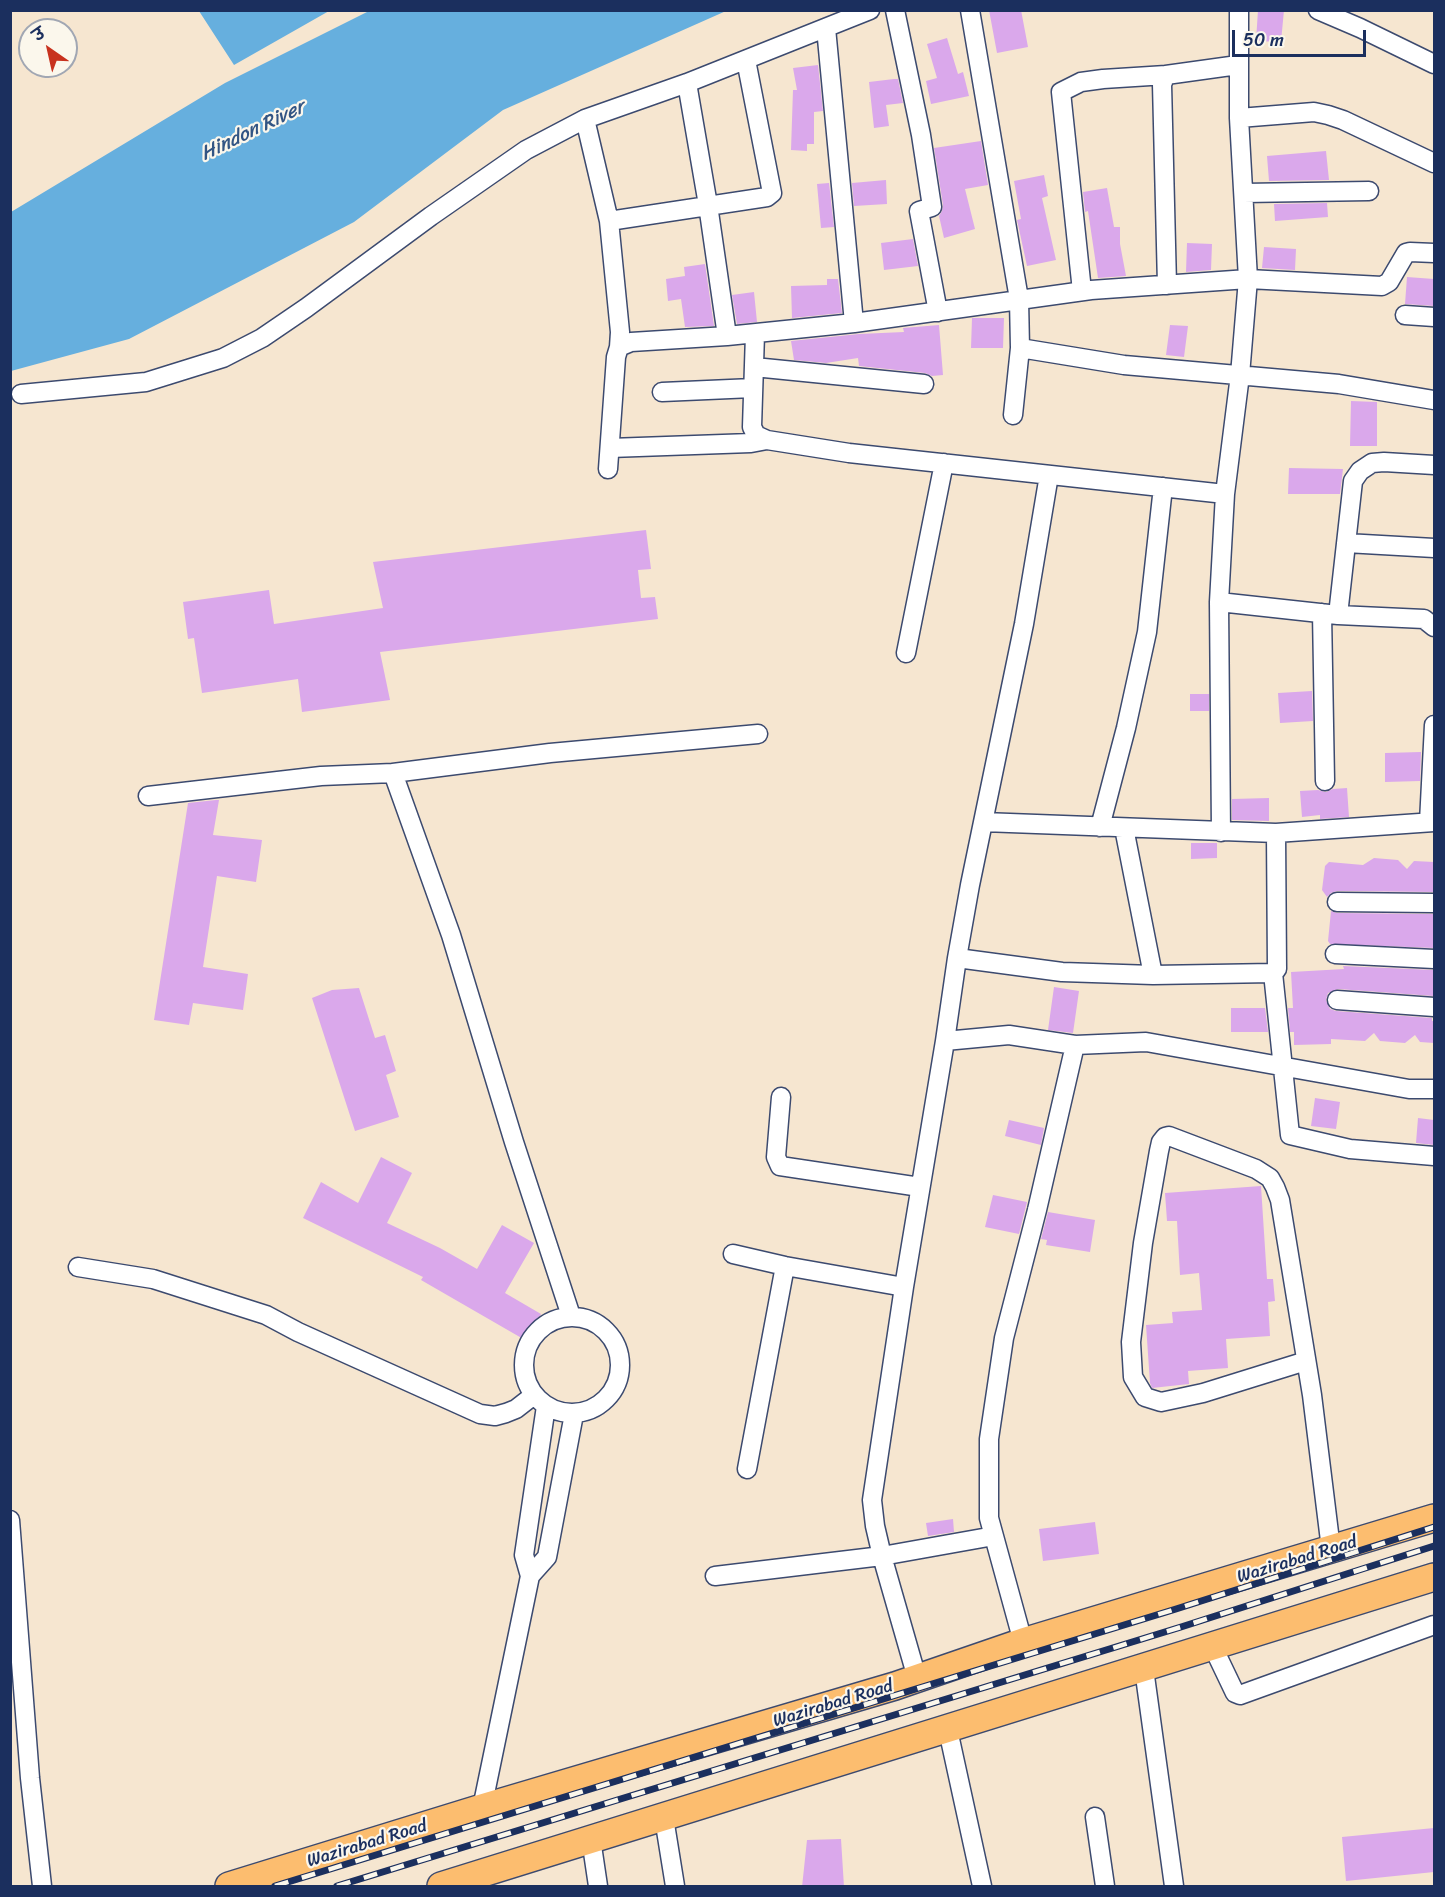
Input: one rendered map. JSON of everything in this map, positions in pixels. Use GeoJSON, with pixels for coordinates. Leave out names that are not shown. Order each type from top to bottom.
{"type":"FeatureCollection","features":[{"type":"Feature","properties":{"kind":"highway","name":"Wazirabad Road"},"geometry":{"type":"LineString","coordinates":[[230,1887],[482,1808],[917,1678],[1023,1642],[1434,1518]]}},
{"type":"Feature","properties":{"kind":"highway"},"geometry":{"type":"LineString","coordinates":[[441,1887],[481,1880],[591,1839],[948,1730],[1434,1577]]}},
{"type":"Feature","properties":{"kind":"street"},"geometry":{"type":"LineString","coordinates":[[21,394],[146,382],[223,358],[262,338],[306,308],[431,216],[526,150],[585,119],[687,83],[870,10]]}},
{"type":"Feature","properties":{"kind":"street"},"geometry":{"type":"LineString","coordinates":[[895,10],[921,135],[932,207],[919,211],[938,312]]}},
{"type":"Feature","properties":{"kind":"street"},"geometry":{"type":"LineString","coordinates":[[970,10],[1018,299],[1020,348],[1013,415]]}},
{"type":"Feature","properties":{"kind":"street"},"geometry":{"type":"LineString","coordinates":[[1221,832],[1220,602],[1225,494],[1240,375],[1248,279],[1245,193],[1239,118],[1239,10]]}},
{"type":"Feature","properties":{"kind":"street"},"geometry":{"type":"LineString","coordinates":[[1318,10],[1434,64]]}},
{"type":"Feature","properties":{"kind":"street"},"geometry":{"type":"LineString","coordinates":[[826,28],[854,322]]}},
{"type":"Feature","properties":{"kind":"street"},"geometry":{"type":"LineString","coordinates":[[609,220],[768,197],[772,193],[746,60]]}},
{"type":"Feature","properties":{"kind":"street"},"geometry":{"type":"LineString","coordinates":[[1082,291],[1061,92],[1081,82],[1166,75],[1238,65]]}},
{"type":"Feature","properties":{"kind":"street"},"geometry":{"type":"LineString","coordinates":[[1166,75],[1162,84],[1167,285]]}},
{"type":"Feature","properties":{"kind":"street"},"geometry":{"type":"LineString","coordinates":[[687,83],[727,336]]}},
{"type":"Feature","properties":{"kind":"street"},"geometry":{"type":"LineString","coordinates":[[1239,118],[1314,112],[1328,115],[1434,163]]}},
{"type":"Feature","properties":{"kind":"street"},"geometry":{"type":"LineString","coordinates":[[585,119],[609,220],[620,332],[616,357],[608,469]]}},
{"type":"Feature","properties":{"kind":"street"},"geometry":{"type":"LineString","coordinates":[[1245,193],[1369,191]]}},
{"type":"Feature","properties":{"kind":"street"},"geometry":{"type":"LineString","coordinates":[[619,347],[632,342],[755,334],[938,312],[1082,291],[1248,279],[1382,286],[1389,282],[1406,253],[1434,253]]}},
{"type":"Feature","properties":{"kind":"street"},"geometry":{"type":"LineString","coordinates":[[1405,315],[1434,317]]}},
{"type":"Feature","properties":{"kind":"street"},"geometry":{"type":"LineString","coordinates":[[755,334],[753,431],[767,440],[849,453],[1225,494]]}},
{"type":"Feature","properties":{"kind":"street"},"geometry":{"type":"LineString","coordinates":[[1020,348],[1124,365],[1339,384],[1434,400]]}},
{"type":"Feature","properties":{"kind":"street"},"geometry":{"type":"LineString","coordinates":[[754,367],[924,384]]}},
{"type":"Feature","properties":{"kind":"street"},"geometry":{"type":"LineString","coordinates":[[662,392],[753,388]]}},
{"type":"Feature","properties":{"kind":"street"},"geometry":{"type":"LineString","coordinates":[[610,448],[750,443],[767,440]]}},
{"type":"Feature","properties":{"kind":"street"},"geometry":{"type":"LineString","coordinates":[[1325,780],[1330,614],[1346,543],[1353,481],[1360,471],[1372,463],[1434,465]]}},
{"type":"Feature","properties":{"kind":"street"},"geometry":{"type":"LineString","coordinates":[[906,653],[944,464]]}},
{"type":"Feature","properties":{"kind":"street"},"geometry":{"type":"LineString","coordinates":[[917,1678],[882,1556],[872,1500],[957,958],[1024,624],[1049,475]]}},
{"type":"Feature","properties":{"kind":"street"},"geometry":{"type":"LineString","coordinates":[[1100,827],[1126,728],[1147,632],[1163,487]]}},
{"type":"Feature","properties":{"kind":"street"},"geometry":{"type":"LineString","coordinates":[[1346,543],[1434,548]]}},
{"type":"Feature","properties":{"kind":"street"},"geometry":{"type":"LineString","coordinates":[[1220,602],[1330,614],[1424,619],[1434,627]]}},
{"type":"Feature","properties":{"kind":"street"},"geometry":{"type":"LineString","coordinates":[[983,822],[1276,833],[1432,822],[1434,725]]}},
{"type":"Feature","properties":{"kind":"street"},"geometry":{"type":"LineString","coordinates":[[148,796],[321,776],[393,773],[550,753],[758,734]]}},
{"type":"Feature","properties":{"kind":"street"},"geometry":{"type":"LineString","coordinates":[[393,773],[451,935],[514,1142],[571,1316]]}},
{"type":"Feature","properties":{"kind":"street"},"geometry":{"type":"LineString","coordinates":[[1124,828],[1153,975]]}},
{"type":"Feature","properties":{"kind":"street"},"geometry":{"type":"LineString","coordinates":[[957,958],[1062,972],[1153,975],[1273,973],[1277,969],[1276,833]]}},
{"type":"Feature","properties":{"kind":"street"},"geometry":{"type":"LineString","coordinates":[[1337,902],[1434,903]]}},
{"type":"Feature","properties":{"kind":"street"},"geometry":{"type":"LineString","coordinates":[[1335,954],[1434,959]]}},
{"type":"Feature","properties":{"kind":"street"},"geometry":{"type":"LineString","coordinates":[[1273,973],[1290,1135],[1350,1149],[1434,1156]]}},
{"type":"Feature","properties":{"kind":"street"},"geometry":{"type":"LineString","coordinates":[[1337,1000],[1434,1006]]}},
{"type":"Feature","properties":{"kind":"street"},"geometry":{"type":"LineString","coordinates":[[945,1041],[1009,1035],[1075,1045],[1146,1042],[1409,1089],[1434,1089]]}},
{"type":"Feature","properties":{"kind":"street"},"geometry":{"type":"LineString","coordinates":[[1023,1642],[989,1518],[989,1439],[1004,1338],[1037,1210],[1075,1045]]}},
{"type":"Feature","properties":{"kind":"street"},"geometry":{"type":"LineString","coordinates":[[781,1097],[776,1157],[780,1166],[920,1187]]}},
{"type":"Feature","properties":{"kind":"street"},"geometry":{"type":"LineString","coordinates":[[1306,1361],[1203,1393],[1161,1402],[1145,1397],[1134,1377],[1131,1342],[1143,1243],[1159,1151],[1165,1137],[1169,1136],[1256,1169],[1270,1178],[1280,1200],[1306,1361],[1331,1550]]}},
{"type":"Feature","properties":{"kind":"street"},"geometry":{"type":"LineString","coordinates":[[733,1254],[785,1266],[904,1287]]}},
{"type":"Feature","properties":{"kind":"street"},"geometry":{"type":"LineString","coordinates":[[747,1468],[785,1266]]}},
{"type":"Feature","properties":{"kind":"street"},"geometry":{"type":"LineString","coordinates":[[78,1267],[153,1279],[266,1315],[298,1332],[480,1414],[495,1416],[540,1400]]}},
{"type":"Feature","properties":{"kind":"street"},"geometry":{"type":"LineString","coordinates":[[571,1316],[592,1320],[610,1333],[620,1352],[621,1374],[612,1394],[594,1407],[574,1414],[560,1412],[540,1400],[524,1376],[524,1354],[533,1335],[550,1321],[571,1316]]}},
{"type":"Feature","properties":{"kind":"street"},"geometry":{"type":"LineString","coordinates":[[482,1808],[530,1576],[524,1555],[540,1400]]}},
{"type":"Feature","properties":{"kind":"street"},"geometry":{"type":"LineString","coordinates":[[530,1576],[547,1557],[574,1414]]}},
{"type":"Feature","properties":{"kind":"street"},"geometry":{"type":"LineString","coordinates":[[10,1520],[30,1778],[42,1887]]}},
{"type":"Feature","properties":{"kind":"street"},"geometry":{"type":"LineString","coordinates":[[715,1576],[882,1556],[994,1536]]}},
{"type":"Feature","properties":{"kind":"street"},"geometry":{"type":"LineString","coordinates":[[1213,1647],[1235,1693],[1240,1695],[1434,1625]]}},
{"type":"Feature","properties":{"kind":"street"},"geometry":{"type":"LineString","coordinates":[[1144,1669],[1174,1887]]}},
{"type":"Feature","properties":{"kind":"street"},"geometry":{"type":"LineString","coordinates":[[948,1730],[982,1887]]}},
{"type":"Feature","properties":{"kind":"street"},"geometry":{"type":"LineString","coordinates":[[1095,1817],[1105,1887]]}},
{"type":"Feature","properties":{"kind":"street"},"geometry":{"type":"LineString","coordinates":[[664,1818],[675,1887]]}},
{"type":"Feature","properties":{"kind":"street"},"geometry":{"type":"LineString","coordinates":[[591,1839],[598,1887]]}},
{"type":"Feature","properties":{"kind":"water","name":"Hindon River"},"geometry":{"type":"Polygon","coordinates":[[[371,10],[726,11],[503,110],[354,222],[129,339],[11,371],[11,212],[225,83],[371,10]]]}},
{"type":"Feature","properties":{"kind":"water"},"geometry":{"type":"Polygon","coordinates":[[[199,11],[329,11],[234,65],[199,11]]]}},
{"type":"Feature","properties":{"kind":"building"},"geometry":{"type":"Polygon","coordinates":[[[989,10],[1021,10],[1028,47],[997,53],[989,10]]]}},
{"type":"Feature","properties":{"kind":"building"},"geometry":{"type":"Polygon","coordinates":[[[1258,10],[1284,10],[1281,42],[1256,41],[1258,10]]]}},
{"type":"Feature","properties":{"kind":"building"},"geometry":{"type":"Polygon","coordinates":[[[947,38],[958,74],[963,72],[969,96],[931,104],[926,81],[937,78],[927,44],[947,38]]]}},
{"type":"Feature","properties":{"kind":"building"},"geometry":{"type":"Polygon","coordinates":[[[818,65],[823,111],[814,112],[814,144],[807,144],[807,151],[791,150],[793,90],[797,90],[793,68],[818,65]]]}},
{"type":"Feature","properties":{"kind":"building"},"geometry":{"type":"Polygon","coordinates":[[[898,79],[903,103],[886,105],[889,126],[874,128],[869,82],[898,79]]]}},
{"type":"Feature","properties":{"kind":"building"},"geometry":{"type":"Polygon","coordinates":[[[981,141],[988,185],[965,189],[975,229],[944,238],[939,216],[943,205],[934,148],[981,141]]]}},
{"type":"Feature","properties":{"kind":"building"},"geometry":{"type":"Polygon","coordinates":[[[1326,151],[1329,180],[1269,181],[1267,156],[1326,151]]]}},
{"type":"Feature","properties":{"kind":"building"},"geometry":{"type":"Polygon","coordinates":[[[1044,175],[1048,196],[1042,198],[1056,260],[1027,266],[1017,220],[1021,219],[1014,181],[1044,175]]]}},
{"type":"Feature","properties":{"kind":"building"},"geometry":{"type":"Polygon","coordinates":[[[886,180],[887,204],[854,206],[852,183],[886,180]]]}},
{"type":"Feature","properties":{"kind":"building"},"geometry":{"type":"Polygon","coordinates":[[[829,183],[834,227],[821,228],[817,184],[829,183]]]}},
{"type":"Feature","properties":{"kind":"building"},"geometry":{"type":"Polygon","coordinates":[[[1107,188],[1114,227],[1120,227],[1120,244],[1126,276],[1098,278],[1083,192],[1107,188]]]}},
{"type":"Feature","properties":{"kind":"building"},"geometry":{"type":"Polygon","coordinates":[[[1327,203],[1328,217],[1275,221],[1274,204],[1327,203]]]}},
{"type":"Feature","properties":{"kind":"building"},"geometry":{"type":"Polygon","coordinates":[[[913,239],[918,266],[884,270],[881,243],[913,239]]]}},
{"type":"Feature","properties":{"kind":"building"},"geometry":{"type":"Polygon","coordinates":[[[1187,243],[1212,244],[1211,270],[1186,272],[1187,243]]]}},
{"type":"Feature","properties":{"kind":"building"},"geometry":{"type":"Polygon","coordinates":[[[1264,247],[1296,249],[1295,270],[1262,268],[1264,247]]]}},
{"type":"Feature","properties":{"kind":"building"},"geometry":{"type":"Polygon","coordinates":[[[705,264],[714,326],[685,327],[681,299],[668,301],[666,279],[685,276],[684,267],[705,264]]]}},
{"type":"Feature","properties":{"kind":"building"},"geometry":{"type":"Polygon","coordinates":[[[1407,277],[1434,279],[1434,306],[1405,304],[1407,277]]]}},
{"type":"Feature","properties":{"kind":"building"},"geometry":{"type":"Polygon","coordinates":[[[827,279],[838,279],[842,313],[792,318],[791,286],[827,285],[827,279]]]}},
{"type":"Feature","properties":{"kind":"building"},"geometry":{"type":"Polygon","coordinates":[[[754,292],[757,322],[737,324],[732,295],[754,292]]]}},
{"type":"Feature","properties":{"kind":"building"},"geometry":{"type":"Polygon","coordinates":[[[972,318],[1004,318],[1003,348],[971,348],[972,318]]]}},
{"type":"Feature","properties":{"kind":"building"},"geometry":{"type":"Polygon","coordinates":[[[939,325],[943,375],[932,376],[925,373],[859,366],[858,358],[826,363],[794,360],[791,341],[904,332],[903,328],[939,325]]]}},
{"type":"Feature","properties":{"kind":"building"},"geometry":{"type":"Polygon","coordinates":[[[1170,325],[1188,326],[1184,357],[1166,355],[1170,325]]]}},
{"type":"Feature","properties":{"kind":"building"},"geometry":{"type":"Polygon","coordinates":[[[1351,401],[1377,402],[1377,446],[1350,446],[1351,401]]]}},
{"type":"Feature","properties":{"kind":"building"},"geometry":{"type":"Polygon","coordinates":[[[1289,468],[1343,469],[1340,494],[1288,494],[1289,468]]]}},
{"type":"Feature","properties":{"kind":"building"},"geometry":{"type":"Polygon","coordinates":[[[646,530],[651,569],[638,570],[641,598],[655,597],[658,619],[380,652],[390,700],[302,712],[298,679],[202,693],[194,638],[188,639],[183,602],[269,590],[274,624],[383,608],[373,562],[646,530]]]}},
{"type":"Feature","properties":{"kind":"building"},"geometry":{"type":"Polygon","coordinates":[[[1312,691],[1313,721],[1280,723],[1278,693],[1312,691]]]}},
{"type":"Feature","properties":{"kind":"building"},"geometry":{"type":"Polygon","coordinates":[[[1190,694],[1209,694],[1209,711],[1190,711],[1190,694]]]}},
{"type":"Feature","properties":{"kind":"building"},"geometry":{"type":"Polygon","coordinates":[[[1421,752],[1420,781],[1385,782],[1385,753],[1421,752]]]}},
{"type":"Feature","properties":{"kind":"building"},"geometry":{"type":"Polygon","coordinates":[[[1347,788],[1349,817],[1320,819],[1320,815],[1302,817],[1300,791],[1326,792],[1347,788]]]}},
{"type":"Feature","properties":{"kind":"building"},"geometry":{"type":"Polygon","coordinates":[[[1269,798],[1269,821],[1232,820],[1232,799],[1269,798]]]}},
{"type":"Feature","properties":{"kind":"building"},"geometry":{"type":"Polygon","coordinates":[[[219,800],[213,835],[262,840],[256,882],[217,876],[203,967],[248,974],[243,1010],[193,1003],[189,1025],[154,1020],[188,803],[219,800]]]}},
{"type":"Feature","properties":{"kind":"building"},"geometry":{"type":"Polygon","coordinates":[[[1191,843],[1217,843],[1217,858],[1191,859],[1191,843]]]}},
{"type":"Feature","properties":{"kind":"building"},"geometry":{"type":"Polygon","coordinates":[[[1374,858],[1398,860],[1407,869],[1414,861],[1434,862],[1434,892],[1337,891],[1327,897],[1322,890],[1325,866],[1329,862],[1363,865],[1374,858]]]}},
{"type":"Feature","properties":{"kind":"building"},"geometry":{"type":"Polygon","coordinates":[[[1331,911],[1337,913],[1434,914],[1434,948],[1330,944],[1328,941],[1331,911]]]}},
{"type":"Feature","properties":{"kind":"building"},"geometry":{"type":"Polygon","coordinates":[[[1343,966],[1434,970],[1433,996],[1338,989],[1328,993],[1326,1000],[1330,1009],[1336,1011],[1432,1018],[1434,1043],[1420,1042],[1415,1035],[1405,1043],[1380,1041],[1374,1033],[1365,1041],[1331,1039],[1331,1044],[1294,1045],[1294,1032],[1290,1032],[1288,1008],[1293,1008],[1291,972],[1344,969],[1343,966]]]}},
{"type":"Feature","properties":{"kind":"building"},"geometry":{"type":"Polygon","coordinates":[[[1054,987],[1079,991],[1073,1033],[1048,1030],[1054,987]]]}},
{"type":"Feature","properties":{"kind":"building"},"geometry":{"type":"Polygon","coordinates":[[[359,988],[375,1038],[385,1035],[396,1071],[386,1075],[399,1117],[355,1131],[312,998],[332,990],[359,988]]]}},
{"type":"Feature","properties":{"kind":"building"},"geometry":{"type":"Polygon","coordinates":[[[1231,1008],[1265,1008],[1268,1032],[1231,1032],[1231,1008]]]}},
{"type":"Feature","properties":{"kind":"building"},"geometry":{"type":"Polygon","coordinates":[[[1315,1098],[1340,1102],[1336,1129],[1311,1126],[1315,1098]]]}},
{"type":"Feature","properties":{"kind":"building"},"geometry":{"type":"Polygon","coordinates":[[[1418,1118],[1434,1120],[1434,1145],[1416,1143],[1418,1118]]]}},
{"type":"Feature","properties":{"kind":"building"},"geometry":{"type":"Polygon","coordinates":[[[1009,1120],[1044,1128],[1041,1145],[1005,1136],[1009,1120]]]}},
{"type":"Feature","properties":{"kind":"building"},"geometry":{"type":"Polygon","coordinates":[[[381,1157],[412,1173],[387,1223],[440,1248],[477,1269],[502,1225],[534,1243],[505,1293],[541,1314],[525,1340],[421,1280],[423,1277],[303,1218],[321,1182],[358,1203],[381,1157]]]}},
{"type":"Feature","properties":{"kind":"building"},"geometry":{"type":"Polygon","coordinates":[[[1261,1186],[1267,1279],[1273,1279],[1275,1301],[1268,1302],[1270,1336],[1226,1339],[1228,1368],[1188,1371],[1189,1384],[1152,1388],[1146,1325],[1173,1323],[1172,1312],[1202,1310],[1199,1273],[1180,1275],[1177,1221],[1167,1221],[1165,1193],[1261,1186]]]}},
{"type":"Feature","properties":{"kind":"building"},"geometry":{"type":"Polygon","coordinates":[[[993,1195],[1027,1202],[1019,1234],[985,1227],[993,1195]]]}},
{"type":"Feature","properties":{"kind":"building"},"geometry":{"type":"Polygon","coordinates":[[[1048,1212],[1095,1220],[1090,1252],[1046,1245],[1047,1240],[1041,1239],[1048,1212]]]}},
{"type":"Feature","properties":{"kind":"building"},"geometry":{"type":"Polygon","coordinates":[[[953,1519],[954,1532],[928,1536],[926,1523],[953,1519]]]}},
{"type":"Feature","properties":{"kind":"building"},"geometry":{"type":"Polygon","coordinates":[[[1095,1522],[1099,1554],[1043,1561],[1039,1529],[1095,1522]]]}},
{"type":"Feature","properties":{"kind":"building"},"geometry":{"type":"Polygon","coordinates":[[[1434,1828],[1434,1872],[1346,1881],[1342,1837],[1434,1828]]]}},
{"type":"Feature","properties":{"kind":"building"},"geometry":{"type":"Polygon","coordinates":[[[841,1839],[844,1887],[802,1887],[807,1840],[841,1839]]]}},
{"type":"Feature","properties":{"kind":"railway"},"geometry":{"type":"LineString","coordinates":[[275,1886],[1176,1609],[1434,1527]]}},
{"type":"Feature","properties":{"kind":"railway"},"geometry":{"type":"LineString","coordinates":[[337,1886],[1181,1627],[1434,1546]]}}]}
